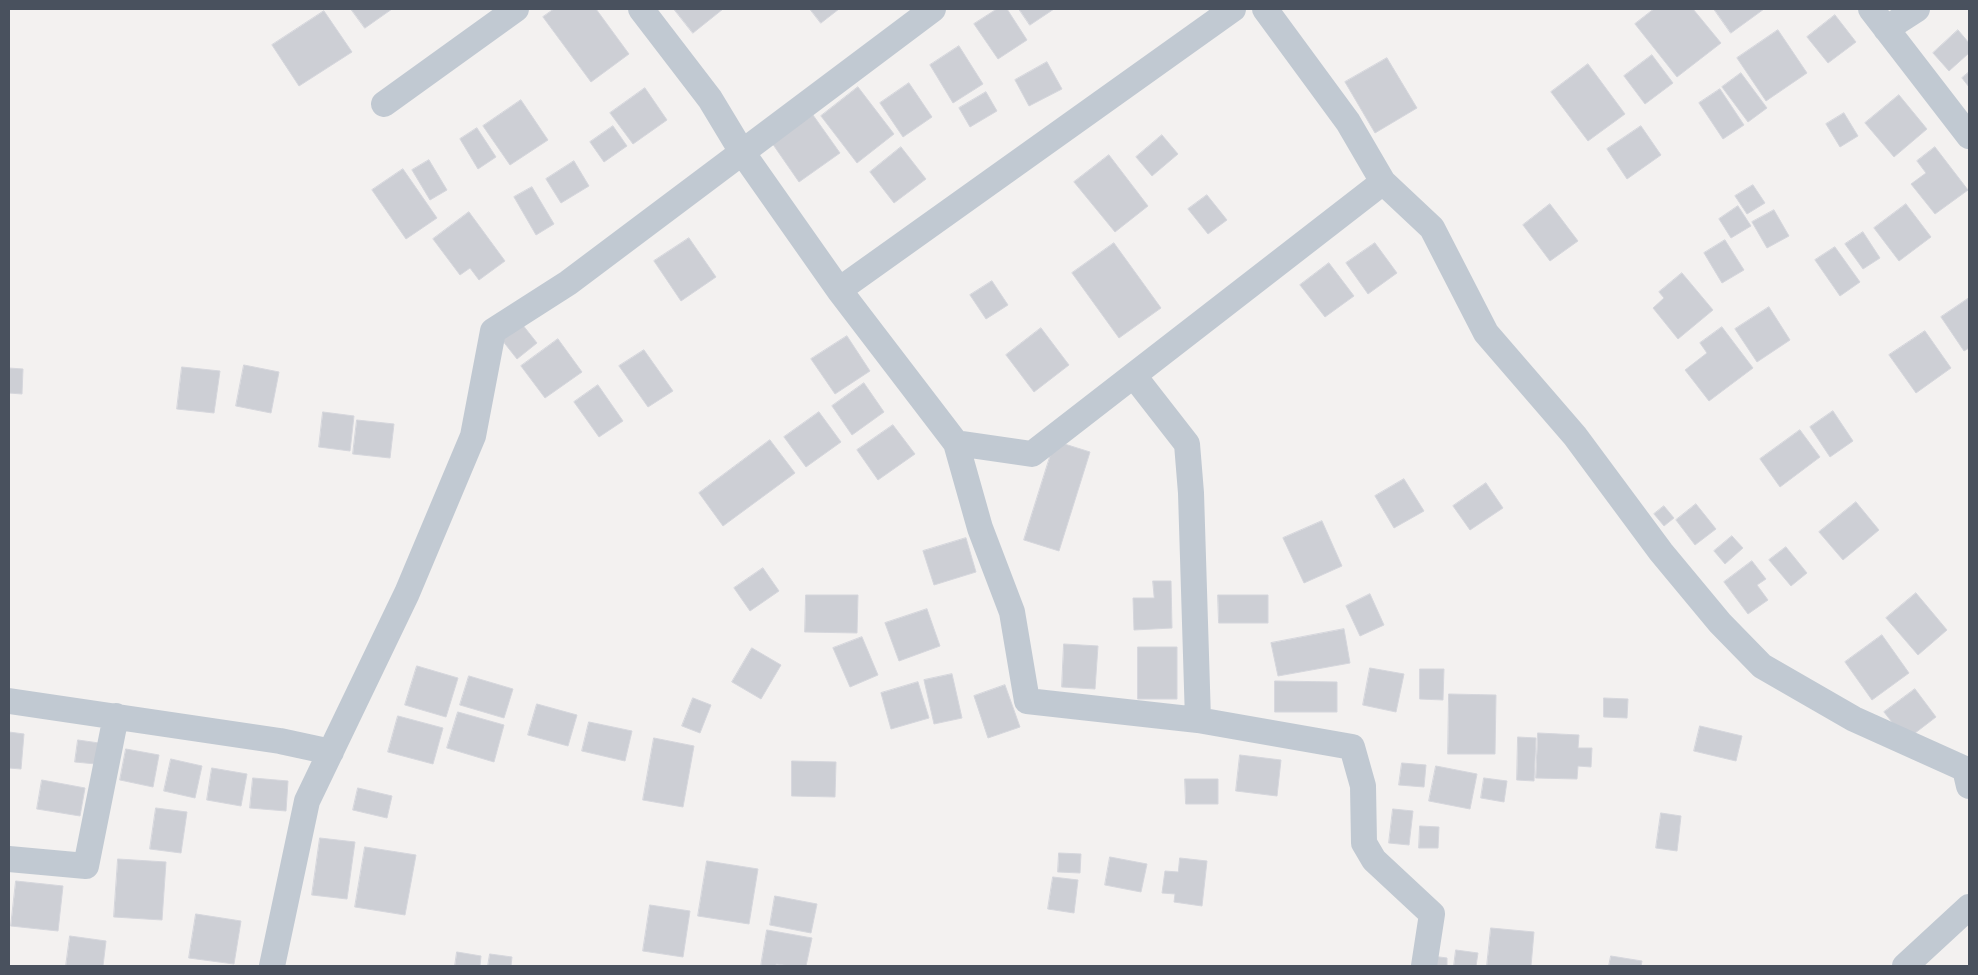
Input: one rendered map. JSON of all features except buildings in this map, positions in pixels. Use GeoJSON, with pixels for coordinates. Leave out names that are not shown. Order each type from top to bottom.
{"type":"FeatureCollection","features":[{"type":"Feature","properties":{"kind":"street"},"geometry":{"type":"LineString","coordinates":[[384,104],[516,9]]}},
{"type":"Feature","properties":{"kind":"street"},"geometry":{"type":"LineString","coordinates":[[641,9],[710,99],[742,152],[839,290],[956,443],[980,528],[1012,612],[1027,701],[1198,720],[1352,747],[1362,786],[1364,843],[1374,860],[1432,914],[1424,966]]}},
{"type":"Feature","properties":{"kind":"street"},"geometry":{"type":"LineString","coordinates":[[272,966],[307,801],[407,593],[473,436],[493,330],[568,283],[933,9]]}},
{"type":"Feature","properties":{"kind":"street"},"geometry":{"type":"LineString","coordinates":[[839,290],[1233,9]]}},
{"type":"Feature","properties":{"kind":"street"},"geometry":{"type":"LineString","coordinates":[[1265,9],[1348,122],[1383,182],[1432,228],[1486,332],[1575,436],[1662,552],[1720,623],[1762,666],[1854,719],[1965,770],[1969,786]]}},
{"type":"Feature","properties":{"kind":"street"},"geometry":{"type":"LineString","coordinates":[[1917,9],[1879,19],[1969,136]]}},
{"type":"Feature","properties":{"kind":"street"},"geometry":{"type":"LineString","coordinates":[[956,443],[1032,454],[1383,182]]}},
{"type":"Feature","properties":{"kind":"street"},"geometry":{"type":"LineString","coordinates":[[1134,376],[1187,444],[1191,492],[1198,720]]}},
{"type":"Feature","properties":{"kind":"street"},"geometry":{"type":"LineString","coordinates":[[9,701],[280,741],[331,752]]}},
{"type":"Feature","properties":{"kind":"street"},"geometry":{"type":"LineString","coordinates":[[9,859],[86,866],[116,716]]}},
{"type":"Feature","properties":{"kind":"street"},"geometry":{"type":"LineString","coordinates":[[1905,966],[1969,907]]}}]}
